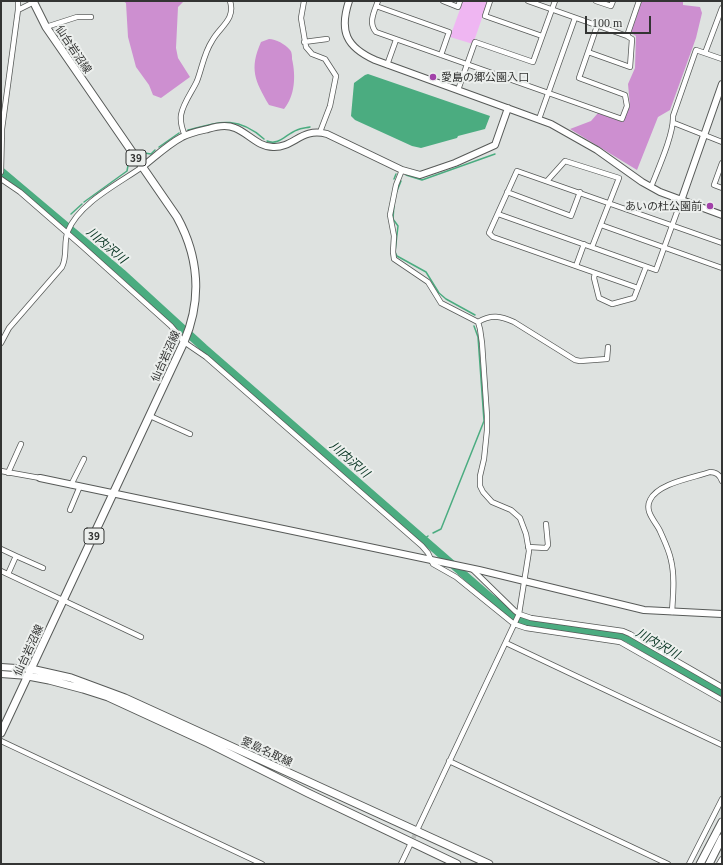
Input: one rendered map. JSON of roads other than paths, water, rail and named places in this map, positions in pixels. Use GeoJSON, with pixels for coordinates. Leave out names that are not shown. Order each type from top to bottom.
{"type":"FeatureCollection","features":[{"type":"Feature","properties":{"kind":"main road","name":"仙台岩沼線"},"geometry":{"type":"LineString","coordinates":[[1,733],[185,340],[196,294],[195,271],[190,245],[177,217],[46,27],[34,2]]}},
{"type":"Feature","properties":{"kind":"main road","name":"愛島名取線"},"geometry":{"type":"LineString","coordinates":[[29,673],[108,697],[208,743],[457,864]]}},
{"type":"Feature","properties":{"kind":"main road","name":"愛島名取線"},"geometry":{"type":"LineString","coordinates":[[29,673],[72,678],[124,698],[489,864]]}},
{"type":"Feature","properties":{"kind":"main road"},"geometry":{"type":"LineString","coordinates":[[700,864],[722,822]]}},
{"type":"Feature","properties":{"kind":"main road"},"geometry":{"type":"LineString","coordinates":[[709,864],[722,838]]}},
{"type":"Feature","properties":{"kind":"street"},"geometry":{"type":"LineString","coordinates":[[1,172],[2,129],[18,1]]}},
{"type":"Feature","properties":{"kind":"street"},"geometry":{"type":"LineString","coordinates":[[184,136],[181,124],[182,110],[197,80],[212,39],[228,22],[231,10],[230,1]]}},
{"type":"Feature","properties":{"kind":"street"},"geometry":{"type":"LineString","coordinates":[[304,1],[301,18],[304,42],[307,50],[310,53],[325,59],[336,76],[330,106],[320,132]]}},
{"type":"Feature","properties":{"kind":"street"},"geometry":{"type":"LineString","coordinates":[[349,1],[345,14],[344,26],[347,37],[353,46],[362,54],[387,65],[539,119],[562,129],[597,150],[651,187],[681,201],[722,216]]}},
{"type":"Feature","properties":{"kind":"street"},"geometry":{"type":"LineString","coordinates":[[443,1],[458,6],[460,1]]}},
{"type":"Feature","properties":{"kind":"street"},"geometry":{"type":"LineString","coordinates":[[490,1],[485,16],[542,36]]}},
{"type":"Feature","properties":{"kind":"street"},"geometry":{"type":"LineString","coordinates":[[528,1],[627,36],[632,40],[630,67],[588,52]]}},
{"type":"Feature","properties":{"kind":"street"},"geometry":{"type":"LineString","coordinates":[[458,90],[475,42],[533,62],[555,1]]}},
{"type":"Feature","properties":{"kind":"street"},"geometry":{"type":"LineString","coordinates":[[596,1],[611,6],[613,1]]}},
{"type":"Feature","properties":{"kind":"street"},"geometry":{"type":"LineString","coordinates":[[627,36],[639,1]]}},
{"type":"Feature","properties":{"kind":"street"},"geometry":{"type":"LineString","coordinates":[[18,10],[34,2]]}},
{"type":"Feature","properties":{"kind":"street"},"geometry":{"type":"LineString","coordinates":[[441,55],[449,32],[377,3],[372,19],[372,26],[376,32],[548,94],[622,119],[627,106],[625,95],[579,78],[597,26]]}},
{"type":"Feature","properties":{"kind":"street"},"geometry":{"type":"LineString","coordinates":[[705,53],[722,8]]}},
{"type":"Feature","properties":{"kind":"street"},"geometry":{"type":"LineString","coordinates":[[46,27],[78,17],[91,17]]}},
{"type":"Feature","properties":{"kind":"street"},"geometry":{"type":"LineString","coordinates":[[539,119],[575,18]]}},
{"type":"Feature","properties":{"kind":"street"},"geometry":{"type":"LineString","coordinates":[[304,42],[327,39]]}},
{"type":"Feature","properties":{"kind":"street"},"geometry":{"type":"LineString","coordinates":[[387,65],[396,40]]}},
{"type":"Feature","properties":{"kind":"street"},"geometry":{"type":"LineString","coordinates":[[651,187],[674,123],[673,116],[696,50],[722,59]]}},
{"type":"Feature","properties":{"kind":"street"},"geometry":{"type":"LineString","coordinates":[[498,214],[656,270],[721,91],[722,84]]}},
{"type":"Feature","properties":{"kind":"street"},"geometry":{"type":"LineString","coordinates":[[1,343],[8,328],[62,267],[66,256],[67,232],[76,216],[85,206],[184,136],[218,126],[229,126],[236,128],[272,148],[286,144],[309,133],[320,132],[402,170],[420,175],[455,163],[496,145],[508,108]]}},
{"type":"Feature","properties":{"kind":"street"},"geometry":{"type":"LineString","coordinates":[[674,123],[722,142]]}},
{"type":"Feature","properties":{"kind":"street"},"geometry":{"type":"LineString","coordinates":[[547,181],[565,161],[619,178],[592,247]]}},
{"type":"Feature","properties":{"kind":"street"},"geometry":{"type":"LineString","coordinates":[[722,163],[714,185],[722,188]]}},
{"type":"Feature","properties":{"kind":"street"},"geometry":{"type":"LineString","coordinates":[[402,170],[396,185],[390,216],[394,236],[392,252],[394,260],[428,282],[441,303],[478,322],[482,343],[488,430],[480,476],[480,486],[492,502],[511,510],[520,518],[526,534],[529,551],[519,615],[418,828]]}},
{"type":"Feature","properties":{"kind":"street"},"geometry":{"type":"LineString","coordinates":[[638,288],[492,237],[489,233],[517,171],[672,224],[722,243]]}},
{"type":"Feature","properties":{"kind":"street"},"geometry":{"type":"LineString","coordinates":[[1,179],[20,192],[67,232],[185,340],[422,546],[434,560],[433,564],[460,580],[515,623],[526,628],[620,642],[722,700]]}},
{"type":"Feature","properties":{"kind":"street"},"geometry":{"type":"LineString","coordinates":[[508,192],[571,216],[580,192]]}},
{"type":"Feature","properties":{"kind":"street"},"geometry":{"type":"LineString","coordinates":[[601,225],[722,268]]}},
{"type":"Feature","properties":{"kind":"street"},"geometry":{"type":"LineString","coordinates":[[576,266],[584,244]]}},
{"type":"Feature","properties":{"kind":"street"},"geometry":{"type":"LineString","coordinates":[[595,273],[594,278],[599,298],[612,304],[634,298],[646,267]]}},
{"type":"Feature","properties":{"kind":"street"},"geometry":{"type":"LineString","coordinates":[[478,322],[490,316],[507,319],[569,357],[580,361],[607,359],[608,347]]}},
{"type":"Feature","properties":{"kind":"street"},"geometry":{"type":"LineString","coordinates":[[150,416],[190,434]]}},
{"type":"Feature","properties":{"kind":"street"},"geometry":{"type":"LineString","coordinates":[[8,473],[21,444]]}},
{"type":"Feature","properties":{"kind":"street"},"geometry":{"type":"LineString","coordinates":[[72,485],[84,459]]}},
{"type":"Feature","properties":{"kind":"street"},"geometry":{"type":"LineString","coordinates":[[1,471],[80,486],[468,567],[644,610],[722,614]]}},
{"type":"Feature","properties":{"kind":"street"},"geometry":{"type":"LineString","coordinates":[[672,612],[673,578],[671,558],[658,526],[648,511],[648,503],[652,497],[670,484],[710,472],[717,474],[722,481]]}},
{"type":"Feature","properties":{"kind":"street"},"geometry":{"type":"LineString","coordinates":[[70,510],[80,486]]}},
{"type":"Feature","properties":{"kind":"street"},"geometry":{"type":"LineString","coordinates":[[528,547],[546,548],[548,545],[546,524]]}},
{"type":"Feature","properties":{"kind":"street"},"geometry":{"type":"LineString","coordinates":[[1,549],[43,568]]}},
{"type":"Feature","properties":{"kind":"street"},"geometry":{"type":"LineString","coordinates":[[8,574],[16,556]]}},
{"type":"Feature","properties":{"kind":"street"},"geometry":{"type":"LineString","coordinates":[[468,567],[519,615],[622,631],[630,634],[722,687]]}},
{"type":"Feature","properties":{"kind":"street"},"geometry":{"type":"LineString","coordinates":[[1,571],[142,637]]}},
{"type":"Feature","properties":{"kind":"street"},"geometry":{"type":"LineString","coordinates":[[506,643],[722,745]]}},
{"type":"Feature","properties":{"kind":"street"},"geometry":{"type":"LineString","coordinates":[[1,667],[29,673]]}},
{"type":"Feature","properties":{"kind":"street"},"geometry":{"type":"LineString","coordinates":[[1,674],[29,673]]}},
{"type":"Feature","properties":{"kind":"street"},"geometry":{"type":"LineString","coordinates":[[1,741],[262,864]]}},
{"type":"Feature","properties":{"kind":"street"},"geometry":{"type":"LineString","coordinates":[[449,761],[668,864]]}},
{"type":"Feature","properties":{"kind":"street"},"geometry":{"type":"LineString","coordinates":[[689,864],[722,799]]}},
{"type":"Feature","properties":{"kind":"street"},"geometry":{"type":"LineString","coordinates":[[400,864],[410,845]]}},
{"type":"Feature","properties":{"kind":"street"},"geometry":{"type":"LineString","coordinates":[[719,864],[722,859]]}},
{"type":"Feature","properties":{"kind":"waterway"},"geometry":{"type":"LineString","coordinates":[[188,130],[228,122],[245,126],[264,139]]}},
{"type":"Feature","properties":{"kind":"waterway"},"geometry":{"type":"LineString","coordinates":[[267,141],[279,141],[297,130],[310,127]]}},
{"type":"Feature","properties":{"kind":"waterway"},"geometry":{"type":"LineString","coordinates":[[159,147],[179,133]]}},
{"type":"Feature","properties":{"kind":"waterway"},"geometry":{"type":"LineString","coordinates":[[138,152],[151,154],[155,150]]}},
{"type":"Feature","properties":{"kind":"waterway"},"geometry":{"type":"LineString","coordinates":[[406,175],[422,180],[495,154]]}},
{"type":"Feature","properties":{"kind":"waterway"},"geometry":{"type":"LineString","coordinates":[[84,202],[127,171],[129,160],[127,157]]}},
{"type":"Feature","properties":{"kind":"waterway","name":"川内沢川"},"geometry":{"type":"LineString","coordinates":[[1,171],[122,273],[204,348],[491,598],[520,621],[627,638],[722,694]]}},
{"type":"Feature","properties":{"kind":"waterway"},"geometry":{"type":"LineString","coordinates":[[394,179],[396,174]]}},
{"type":"Feature","properties":{"kind":"waterway"},"geometry":{"type":"LineString","coordinates":[[397,191],[401,181]]}},
{"type":"Feature","properties":{"kind":"waterway"},"geometry":{"type":"LineString","coordinates":[[71,214],[82,204]]}},
{"type":"Feature","properties":{"kind":"waterway"},"geometry":{"type":"LineString","coordinates":[[394,204],[393,219],[398,226],[395,252],[397,256],[426,272],[439,293],[446,299],[475,315]]}},
{"type":"Feature","properties":{"kind":"waterway"},"geometry":{"type":"LineString","coordinates":[[433,533],[441,529],[484,421],[478,337],[474,326]]}},
{"type":"Feature","properties":{"kind":"waterway","name":"川内沢川"},"geometry":{"type":"LineString","coordinates":[[424,539],[428,536]]}},
{"type":"Feature","properties":{"kind":"tunnel"},"geometry":{"type":"LineString","coordinates":[[411,844],[417,829]]}},
{"type":"Feature","properties":{"kind":"place","name":"愛島の郷公園入口"},"geometry":{"type":"Point","coordinates":[433,77]}},
{"type":"Feature","properties":{"kind":"place","name":"あいの杜公園前"},"geometry":{"type":"Point","coordinates":[710,206]}}]}
